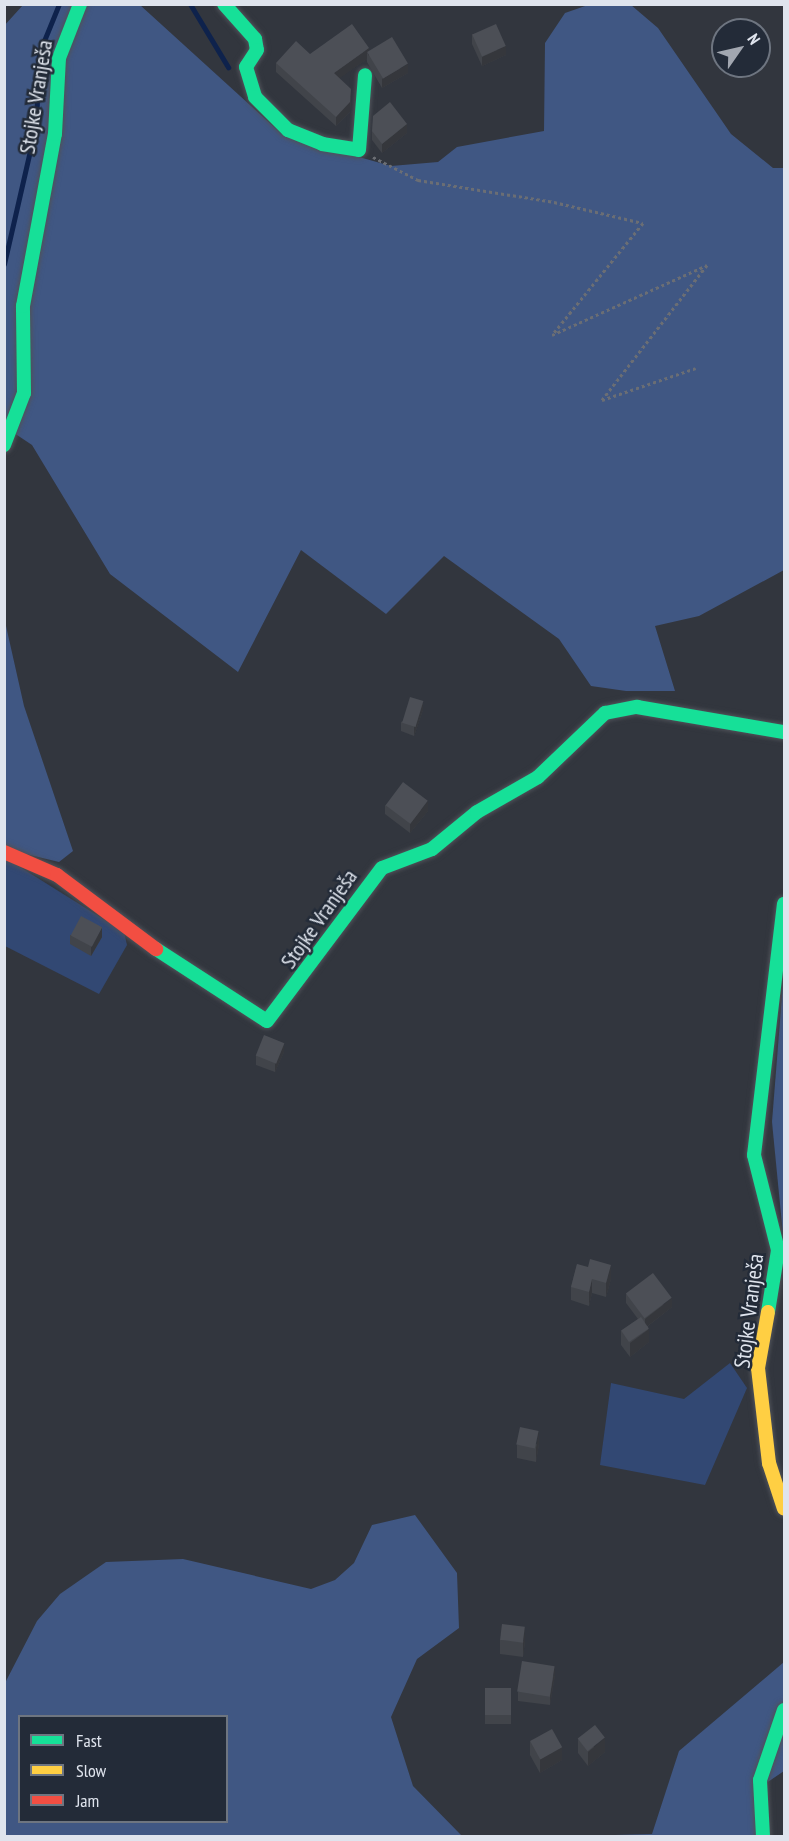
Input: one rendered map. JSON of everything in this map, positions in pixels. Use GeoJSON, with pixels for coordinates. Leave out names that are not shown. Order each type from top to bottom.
{"type":"FeatureCollection","features":[{"type":"Feature","properties":{"kind":"street","name":"Stojke Vranješa"},"geometry":{"type":"LineString","coordinates":[[4,445],[24,393],[23,306],[55,134],[59,58],[80,4]]}},
{"type":"Feature","properties":{"kind":"street"},"geometry":{"type":"LineString","coordinates":[[224,4],[255,39],[257,50],[246,67],[255,97],[288,130],[322,144],[358,150],[365,75]]}},
{"type":"Feature","properties":{"kind":"street","name":"Stojke Vranješa"},"geometry":{"type":"LineString","coordinates":[[4,852],[57,875],[138,937],[267,1021],[382,868],[432,849],[477,812],[538,777],[605,714],[622,707],[655,709],[784,732]]}},
{"type":"Feature","properties":{"kind":"street","name":"Stojke Vranješa"},"geometry":{"type":"LineString","coordinates":[[784,904],[754,1155],[778,1250],[758,1368],[769,1463],[784,1509]]}},
{"type":"Feature","properties":{"kind":"street"},"geometry":{"type":"LineString","coordinates":[[763,1836],[760,1780],[784,1710]]}},
{"type":"Feature","properties":{"kind":"path"},"geometry":{"type":"LineString","coordinates":[[358,150],[418,180],[643,223],[552,335],[707,265],[602,400],[696,368]]}},
{"type":"Feature","properties":{"kind":"shaded area"},"geometry":{"type":"Polygon","coordinates":[[[23,5],[140,5],[284,136],[391,166],[438,162],[457,147],[544,131],[545,43],[565,13],[588,5],[631,5],[658,28],[731,134],[773,168],[784,168],[784,570],[699,616],[655,626],[675,691],[626,691],[591,686],[559,639],[444,556],[386,614],[301,550],[238,672],[110,574],[32,445],[5,427],[4,26],[23,5]]]}},
{"type":"Feature","properties":{"kind":"shaded area"},"geometry":{"type":"Polygon","coordinates":[[[4,617],[24,706],[73,851],[59,862],[5,849],[4,617]]]}},
{"type":"Feature","properties":{"kind":"shaded area"},"geometry":{"type":"Polygon","coordinates":[[[4,857],[124,932],[127,945],[99,994],[5,946],[4,857]]]}},
{"type":"Feature","properties":{"kind":"shaded area"},"geometry":{"type":"Polygon","coordinates":[[[784,970],[784,1245],[772,1122],[784,970]]]}},
{"type":"Feature","properties":{"kind":"shaded area"},"geometry":{"type":"Polygon","coordinates":[[[730,1363],[747,1388],[705,1485],[600,1465],[611,1383],[684,1399],[730,1363]]]}},
{"type":"Feature","properties":{"kind":"shaded area"},"geometry":{"type":"Polygon","coordinates":[[[415,1515],[457,1573],[459,1628],[417,1659],[391,1717],[413,1786],[462,1836],[5,1836],[5,1683],[37,1621],[60,1594],[106,1562],[183,1559],[311,1589],[335,1580],[354,1563],[372,1525],[415,1515]]]}},
{"type":"Feature","properties":{"kind":"shaded area"},"geometry":{"type":"Polygon","coordinates":[[[784,1662],[784,1771],[756,1790],[756,1836],[577,1836],[652,1834],[679,1751],[784,1662]]]}},
{"type":"Feature","properties":{"kind":"building"},"geometry":{"type":"Polygon","coordinates":[[[352,24],[369,48],[334,73],[351,89],[350,102],[336,117],[276,63],[296,41],[310,54],[352,24]]]}},
{"type":"Feature","properties":{"kind":"building"},"geometry":{"type":"Polygon","coordinates":[[[496,24],[506,46],[482,57],[472,35],[496,24]]]}},
{"type":"Feature","properties":{"kind":"building"},"geometry":{"type":"Polygon","coordinates":[[[392,37],[408,64],[383,79],[367,52],[392,37]]]}},
{"type":"Feature","properties":{"kind":"building"},"geometry":{"type":"Polygon","coordinates":[[[390,102],[407,124],[382,144],[372,131],[373,116],[390,102]]]}},
{"type":"Feature","properties":{"kind":"building"},"geometry":{"type":"Polygon","coordinates":[[[410,697],[423,701],[415,727],[402,723],[410,697]]]}},
{"type":"Feature","properties":{"kind":"building"},"geometry":{"type":"Polygon","coordinates":[[[403,782],[428,801],[410,824],[386,805],[403,782]]]}},
{"type":"Feature","properties":{"kind":"building"},"geometry":{"type":"Polygon","coordinates":[[[81,916],[102,927],[92,947],[71,935],[81,916]]]}},
{"type":"Feature","properties":{"kind":"building"},"geometry":{"type":"Polygon","coordinates":[[[264,1035],[284,1043],[276,1064],[256,1055],[264,1035]]]}},
{"type":"Feature","properties":{"kind":"building"},"geometry":{"type":"Polygon","coordinates":[[[590,1259],[611,1265],[606,1283],[592,1279],[589,1292],[571,1287],[577,1264],[588,1267],[590,1259]]]}},
{"type":"Feature","properties":{"kind":"building"},"geometry":{"type":"Polygon","coordinates":[[[653,1273],[672,1298],[645,1318],[626,1293],[653,1273]]]}},
{"type":"Feature","properties":{"kind":"building"},"geometry":{"type":"Polygon","coordinates":[[[641,1317],[649,1329],[629,1342],[621,1330],[641,1317]]]}},
{"type":"Feature","properties":{"kind":"building"},"geometry":{"type":"Polygon","coordinates":[[[520,1427],[539,1431],[535,1449],[516,1445],[520,1427]]]}},
{"type":"Feature","properties":{"kind":"building"},"geometry":{"type":"Polygon","coordinates":[[[502,1624],[525,1627],[523,1643],[500,1640],[502,1624]]]}},
{"type":"Feature","properties":{"kind":"building"},"geometry":{"type":"Polygon","coordinates":[[[522,1661],[555,1666],[550,1697],[517,1692],[522,1661]]]}},
{"type":"Feature","properties":{"kind":"building"},"geometry":{"type":"Polygon","coordinates":[[[485,1688],[511,1688],[511,1715],[485,1715],[485,1688]]]}},
{"type":"Feature","properties":{"kind":"building"},"geometry":{"type":"Polygon","coordinates":[[[595,1725],[605,1738],[588,1751],[578,1739],[595,1725]]]}},
{"type":"Feature","properties":{"kind":"building"},"geometry":{"type":"Polygon","coordinates":[[[552,1729],[562,1747],[540,1759],[530,1741],[552,1729]]]}},
{"type":"Feature","properties":{"kind":"waterway"},"geometry":{"type":"LineString","coordinates":[[4,264],[36,124],[39,53],[59,4]]}},
{"type":"Feature","properties":{"kind":"waterway"},"geometry":{"type":"LineString","coordinates":[[190,4],[228,67]]}},
{"type":"Feature","properties":{"kind":"traffic: fast"},"geometry":{"type":"LineString","coordinates":[[4,445],[24,393],[23,306],[55,134],[59,58],[80,4]]}},
{"type":"Feature","properties":{"kind":"traffic: fast"},"geometry":{"type":"LineString","coordinates":[[224,4],[255,39],[257,50],[246,67],[255,97],[288,130],[322,144],[359,150],[365,75]]}},
{"type":"Feature","properties":{"kind":"traffic: fast"},"geometry":{"type":"LineString","coordinates":[[156,949],[267,1021],[382,868],[432,849],[477,812],[538,777],[605,713],[637,707],[784,732]]}},
{"type":"Feature","properties":{"kind":"traffic: fast"},"geometry":{"type":"LineString","coordinates":[[768,1312],[778,1250],[754,1155],[784,904]]}},
{"type":"Feature","properties":{"kind":"traffic: fast"},"geometry":{"type":"LineString","coordinates":[[763,1836],[760,1780],[784,1710]]}},
{"type":"Feature","properties":{"kind":"traffic: slow"},"geometry":{"type":"LineString","coordinates":[[768,1312],[758,1368],[769,1463],[784,1509]]}},
{"type":"Feature","properties":{"kind":"traffic: jam"},"geometry":{"type":"LineString","coordinates":[[4,852],[57,875],[156,949]]}}]}
